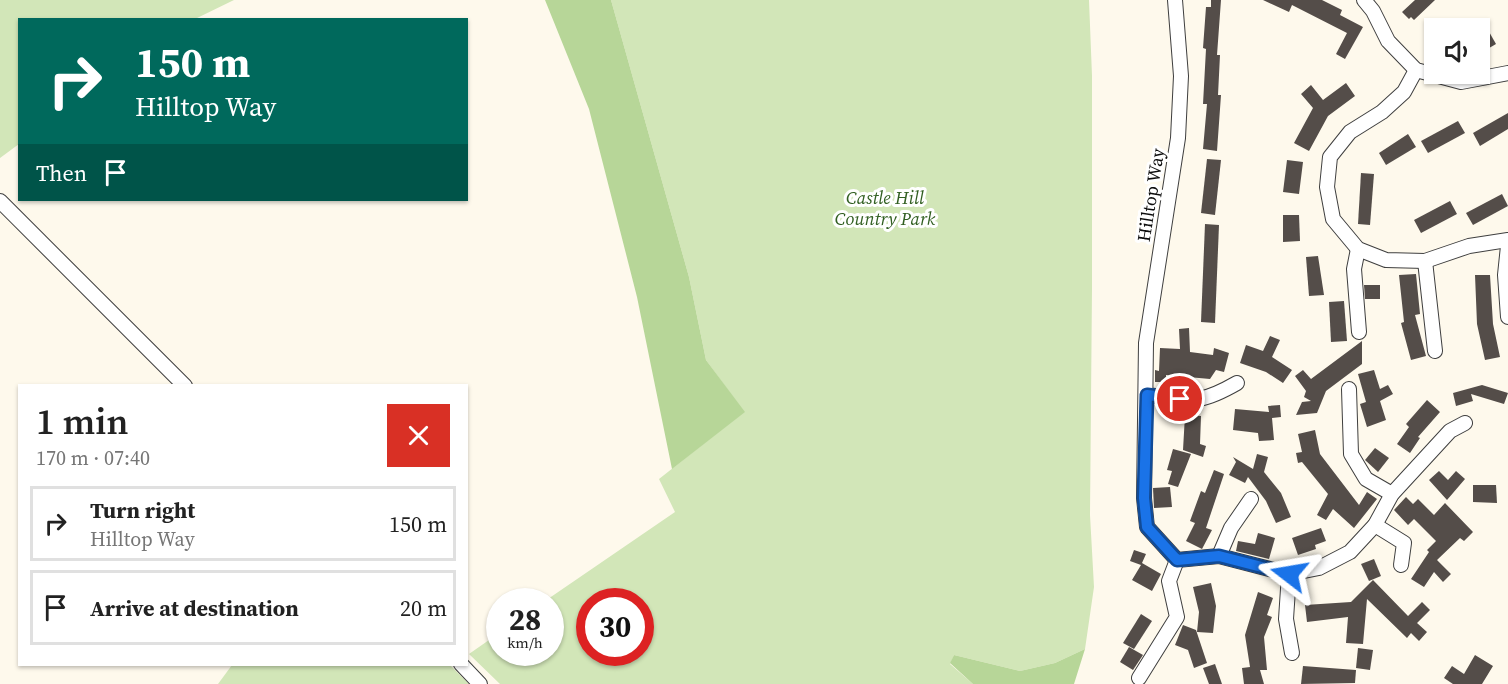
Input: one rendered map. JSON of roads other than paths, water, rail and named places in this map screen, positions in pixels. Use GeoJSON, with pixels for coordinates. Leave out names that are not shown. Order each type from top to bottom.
{"type":"FeatureCollection","features":[{"type":"Feature","properties":{"kind":"street","name":"Hilltop Way"},"geometry":{"type":"LineString","coordinates":[[1176,0],[1181,76],[1178,138],[1146,343],[1144,498],[1147,527],[1177,560]]}},
{"type":"Feature","properties":{"kind":"street"},"geometry":{"type":"LineString","coordinates":[[1371,4],[1388,41],[1416,70],[1461,82],[1508,73]]}},
{"type":"Feature","properties":{"kind":"street"},"geometry":{"type":"LineString","coordinates":[[1416,70],[1404,92],[1382,112],[1350,132],[1330,157],[1327,187],[1334,219],[1358,249],[1386,260],[1425,261],[1469,246],[1508,240]]}},
{"type":"Feature","properties":{"kind":"street"},"geometry":{"type":"LineString","coordinates":[[0,201],[183,384]]}},
{"type":"Feature","properties":{"kind":"street"},"geometry":{"type":"LineString","coordinates":[[1508,246],[1505,274],[1508,317]]}},
{"type":"Feature","properties":{"kind":"street"},"geometry":{"type":"LineString","coordinates":[[1358,249],[1354,269],[1359,332]]}},
{"type":"Feature","properties":{"kind":"street"},"geometry":{"type":"LineString","coordinates":[[1425,261],[1435,351]]}},
{"type":"Feature","properties":{"kind":"street"},"geometry":{"type":"LineString","coordinates":[[1147,395],[1197,401],[1211,398],[1237,383]]}},
{"type":"Feature","properties":{"kind":"street"},"geometry":{"type":"LineString","coordinates":[[1349,390],[1351,454],[1366,479],[1392,494]]}},
{"type":"Feature","properties":{"kind":"street"},"geometry":{"type":"LineString","coordinates":[[1139,678],[1178,617],[1169,581],[1177,560],[1219,556],[1289,574],[1319,568],[1350,552],[1375,525],[1392,494],[1450,431],[1465,423]]}},
{"type":"Feature","properties":{"kind":"street"},"geometry":{"type":"LineString","coordinates":[[1219,556],[1231,528],[1251,499]]}},
{"type":"Feature","properties":{"kind":"street"},"geometry":{"type":"LineString","coordinates":[[1375,525],[1410,540],[1401,565]]}},
{"type":"Feature","properties":{"kind":"street"},"geometry":{"type":"LineString","coordinates":[[1289,574],[1286,620],[1292,653]]}},
{"type":"Feature","properties":{"kind":"street"},"geometry":{"type":"LineString","coordinates":[[463,666],[480,684]]}},
{"type":"Feature","properties":{"kind":"park label","name":"Castle Hill Country Park"},"geometry":{"type":"Point","coordinates":[885,208]}}]}
